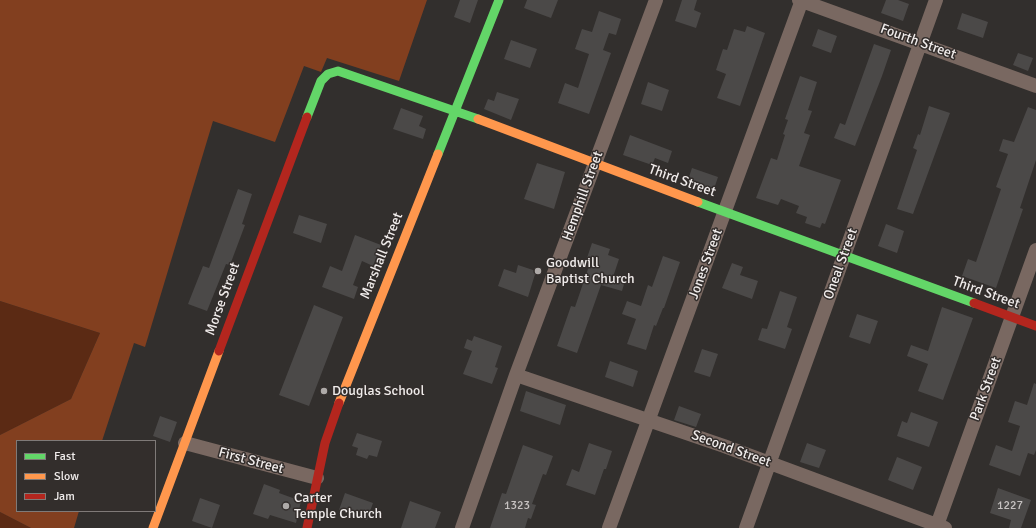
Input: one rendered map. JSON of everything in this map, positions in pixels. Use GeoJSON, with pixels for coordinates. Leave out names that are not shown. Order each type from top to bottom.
{"type":"FeatureCollection","features":[{"type":"Feature","properties":{"kind":"street","name":"Marshall Street"},"geometry":{"type":"LineString","coordinates":[[308,528],[325,443],[337,407],[499,0]]}},
{"type":"Feature","properties":{"kind":"street","name":"Hemphill Street"},"geometry":{"type":"LineString","coordinates":[[462,528],[516,376],[656,0]]}},
{"type":"Feature","properties":{"kind":"street","name":"Fourth Street"},"geometry":{"type":"LineString","coordinates":[[801,0],[921,42],[1036,86]]}},
{"type":"Feature","properties":{"kind":"street","name":"Jones Street"},"geometry":{"type":"LineString","coordinates":[[609,528],[726,211],[801,0]]}},
{"type":"Feature","properties":{"kind":"street","name":"Oneal Street"},"geometry":{"type":"LineString","coordinates":[[746,528],[936,0]]}},
{"type":"Feature","properties":{"kind":"street","name":"Third Street"},"geometry":{"type":"LineString","coordinates":[[321,81],[332,72],[345,72],[455,110],[595,164],[1036,326]]}},
{"type":"Feature","properties":{"kind":"street","name":"Morse Street"},"geometry":{"type":"LineString","coordinates":[[153,528],[321,81]]}},
{"type":"Feature","properties":{"kind":"street","name":"Park Street"},"geometry":{"type":"LineString","coordinates":[[939,527],[1036,250]]}},
{"type":"Feature","properties":{"kind":"street","name":"Second Street"},"geometry":{"type":"LineString","coordinates":[[516,376],[770,463],[939,527]]}},
{"type":"Feature","properties":{"kind":"street","name":"First Street"},"geometry":{"type":"LineString","coordinates":[[184,443],[318,478]]}},
{"type":"Feature","properties":{"kind":"shaded area"},"geometry":{"type":"Polygon","coordinates":[[[0,0],[427,0],[399,81],[327,58],[321,72],[304,66],[275,142],[213,121],[145,347],[134,343],[102,440],[16,440],[16,512],[79,512],[74,528],[31,528],[0,512],[0,435],[71,399],[100,333],[0,301],[0,0]]]}},
{"type":"Feature","properties":{"kind":"shaded area"},"geometry":{"type":"Polygon","coordinates":[[[0,301],[100,333],[71,399],[0,435],[0,301]]]}},
{"type":"Feature","properties":{"kind":"shaded area"},"geometry":{"type":"Polygon","coordinates":[[[0,512],[31,528],[0,528],[0,512]]]}},
{"type":"Feature","properties":{"kind":"building"},"geometry":{"type":"Polygon","coordinates":[[[460,0],[478,0],[470,23],[454,17],[460,0]]]}},
{"type":"Feature","properties":{"kind":"building"},"geometry":{"type":"Polygon","coordinates":[[[527,0],[558,0],[551,18],[524,8],[527,0]]]}},
{"type":"Feature","properties":{"kind":"building"},"geometry":{"type":"Polygon","coordinates":[[[682,0],[697,0],[694,10],[701,13],[696,28],[675,21],[682,0]]]}},
{"type":"Feature","properties":{"kind":"building"},"geometry":{"type":"Polygon","coordinates":[[[886,0],[898,0],[909,4],[903,21],[881,13],[886,0]]]}},
{"type":"Feature","properties":{"kind":"building"},"geometry":{"type":"Polygon","coordinates":[[[599,11],[621,19],[616,35],[609,33],[603,50],[611,53],[589,114],[558,103],[565,83],[578,88],[589,54],[575,49],[582,29],[592,32],[599,11]]]}},
{"type":"Feature","properties":{"kind":"building"},"geometry":{"type":"Polygon","coordinates":[[[962,13],[988,22],[983,38],[957,29],[962,13]]]}},
{"type":"Feature","properties":{"kind":"building"},"geometry":{"type":"Polygon","coordinates":[[[747,26],[765,33],[740,106],[717,98],[726,74],[716,70],[723,49],[727,50],[734,29],[745,32],[747,26]]]}},
{"type":"Feature","properties":{"kind":"building"},"geometry":{"type":"Polygon","coordinates":[[[818,29],[837,36],[831,53],[812,46],[818,29]]]}},
{"type":"Feature","properties":{"kind":"building"},"geometry":{"type":"Polygon","coordinates":[[[511,40],[537,49],[530,68],[504,59],[511,40]]]}},
{"type":"Feature","properties":{"kind":"building"},"geometry":{"type":"Polygon","coordinates":[[[874,44],[891,50],[855,146],[834,138],[840,123],[845,125],[874,44]]]}},
{"type":"Feature","properties":{"kind":"building"},"geometry":{"type":"Polygon","coordinates":[[[1018,53],[1033,58],[1028,71],[1013,65],[1018,53]]]}},
{"type":"Feature","properties":{"kind":"building"},"geometry":{"type":"Polygon","coordinates":[[[800,76],[817,82],[808,110],[812,111],[804,133],[810,135],[799,166],[841,180],[825,224],[822,223],[820,228],[805,223],[807,217],[796,213],[799,206],[781,199],[778,205],[756,198],[771,158],[777,160],[788,120],[785,119],[800,76]]]}},
{"type":"Feature","properties":{"kind":"building"},"geometry":{"type":"Polygon","coordinates":[[[648,82],[669,90],[662,111],[641,104],[648,82]]]}},
{"type":"Feature","properties":{"kind":"building"},"geometry":{"type":"Polygon","coordinates":[[[497,92],[519,99],[511,120],[484,109],[488,99],[494,101],[497,92]]]}},
{"type":"Feature","properties":{"kind":"building"},"geometry":{"type":"Polygon","coordinates":[[[929,106],[950,113],[913,214],[897,209],[917,150],[913,148],[918,134],[920,135],[929,106]]]}},
{"type":"Feature","properties":{"kind":"building"},"geometry":{"type":"Polygon","coordinates":[[[1028,107],[1036,110],[1036,160],[1020,208],[1023,209],[996,288],[962,276],[968,259],[976,262],[1001,189],[996,187],[1008,154],[999,151],[1003,139],[1014,142],[1028,107]]]}},
{"type":"Feature","properties":{"kind":"building"},"geometry":{"type":"Polygon","coordinates":[[[401,108],[423,116],[419,126],[426,129],[423,139],[393,129],[401,108]]]}},
{"type":"Feature","properties":{"kind":"building"},"geometry":{"type":"Polygon","coordinates":[[[630,135],[672,151],[668,163],[655,158],[652,165],[623,155],[630,135]]]}},
{"type":"Feature","properties":{"kind":"building"},"geometry":{"type":"Polygon","coordinates":[[[537,163],[565,172],[554,209],[524,199],[537,163]]]}},
{"type":"Feature","properties":{"kind":"building"},"geometry":{"type":"Polygon","coordinates":[[[692,168],[718,177],[713,192],[687,183],[692,168]]]}},
{"type":"Feature","properties":{"kind":"building"},"geometry":{"type":"Polygon","coordinates":[[[238,189],[252,194],[242,224],[245,225],[230,265],[226,264],[207,311],[188,304],[203,266],[209,268],[238,189]]]}},
{"type":"Feature","properties":{"kind":"building"},"geometry":{"type":"Polygon","coordinates":[[[299,215],[327,224],[321,243],[293,233],[299,215]]]}},
{"type":"Feature","properties":{"kind":"building"},"geometry":{"type":"Polygon","coordinates":[[[886,224],[904,231],[897,253],[878,246],[886,224]]]}},
{"type":"Feature","properties":{"kind":"building"},"geometry":{"type":"Polygon","coordinates":[[[355,235],[381,245],[373,266],[362,261],[353,285],[358,287],[354,299],[322,287],[330,266],[342,271],[355,235]]]}},
{"type":"Feature","properties":{"kind":"building"},"geometry":{"type":"Polygon","coordinates":[[[592,243],[610,249],[608,255],[619,259],[613,277],[625,281],[622,291],[601,285],[577,353],[557,346],[571,306],[575,307],[589,266],[585,264],[592,243]]]}},
{"type":"Feature","properties":{"kind":"building"},"geometry":{"type":"Polygon","coordinates":[[[663,256],[680,262],[664,308],[656,326],[654,325],[646,350],[627,344],[636,319],[622,314],[627,301],[641,306],[648,285],[652,287],[663,256]]]}},
{"type":"Feature","properties":{"kind":"building"},"geometry":{"type":"Polygon","coordinates":[[[732,263],[743,267],[740,275],[758,281],[752,299],[722,288],[732,263]]]}},
{"type":"Feature","properties":{"kind":"building"},"geometry":{"type":"Polygon","coordinates":[[[518,265],[536,271],[528,297],[498,286],[504,269],[516,273],[518,265]]]}},
{"type":"Feature","properties":{"kind":"building"},"geometry":{"type":"Polygon","coordinates":[[[780,291],[797,297],[787,327],[792,329],[785,349],[758,340],[762,328],[767,329],[780,291]]]}},
{"type":"Feature","properties":{"kind":"building"},"geometry":{"type":"Polygon","coordinates":[[[314,305],[343,317],[309,406],[279,395],[314,305]]]}},
{"type":"Feature","properties":{"kind":"building"},"geometry":{"type":"Polygon","coordinates":[[[942,307],[973,318],[943,400],[918,391],[928,364],[907,356],[911,345],[928,351],[942,307]]]}},
{"type":"Feature","properties":{"kind":"building"},"geometry":{"type":"Polygon","coordinates":[[[857,314],[878,321],[870,344],[849,337],[857,314]]]}},
{"type":"Feature","properties":{"kind":"building"},"geometry":{"type":"Polygon","coordinates":[[[474,336],[502,346],[495,367],[498,368],[492,384],[463,374],[472,351],[464,348],[467,339],[472,341],[474,336]]]}},
{"type":"Feature","properties":{"kind":"building"},"geometry":{"type":"Polygon","coordinates":[[[702,349],[718,354],[710,377],[694,372],[702,349]]]}},
{"type":"Feature","properties":{"kind":"building"},"geometry":{"type":"Polygon","coordinates":[[[610,361],[638,371],[633,387],[605,377],[610,361]]]}},
{"type":"Feature","properties":{"kind":"building"},"geometry":{"type":"Polygon","coordinates":[[[1034,383],[1036,384],[1036,450],[1034,455],[1028,453],[1020,476],[989,465],[996,445],[1012,451],[1020,426],[1008,422],[1015,401],[1027,405],[1034,383]]]}},
{"type":"Feature","properties":{"kind":"building"},"geometry":{"type":"Polygon","coordinates":[[[526,391],[566,405],[560,425],[520,411],[526,391]]]}},
{"type":"Feature","properties":{"kind":"building"},"geometry":{"type":"Polygon","coordinates":[[[679,406],[701,414],[696,427],[674,420],[679,406]]]}},
{"type":"Feature","properties":{"kind":"building"},"geometry":{"type":"Polygon","coordinates":[[[911,412],[938,422],[929,447],[897,436],[902,421],[907,423],[911,412]]]}},
{"type":"Feature","properties":{"kind":"building"},"geometry":{"type":"Polygon","coordinates":[[[160,416],[177,422],[170,442],[153,436],[160,416]]]}},
{"type":"Feature","properties":{"kind":"building"},"geometry":{"type":"Polygon","coordinates":[[[357,433],[382,441],[377,457],[369,455],[367,459],[356,455],[358,448],[352,446],[357,433]]]}},
{"type":"Feature","properties":{"kind":"building"},"geometry":{"type":"Polygon","coordinates":[[[589,443],[612,451],[595,495],[566,485],[572,469],[579,472],[589,443]]]}},
{"type":"Feature","properties":{"kind":"building"},"geometry":{"type":"Polygon","coordinates":[[[807,443],[826,450],[819,468],[800,462],[807,443]]]}},
{"type":"Feature","properties":{"kind":"building"},"geometry":{"type":"Polygon","coordinates":[[[523,445],[553,456],[546,475],[543,474],[532,504],[536,505],[531,519],[528,518],[525,528],[490,528],[502,493],[506,494],[523,445]]]}},
{"type":"Feature","properties":{"kind":"building"},"geometry":{"type":"Polygon","coordinates":[[[897,457],[922,467],[913,490],[888,480],[897,457]]]}},
{"type":"Feature","properties":{"kind":"building"},"geometry":{"type":"Polygon","coordinates":[[[264,484],[280,490],[279,493],[301,501],[296,523],[270,515],[268,519],[253,514],[264,484]]]}},
{"type":"Feature","properties":{"kind":"building"},"geometry":{"type":"Polygon","coordinates":[[[998,488],[1031,500],[1021,528],[1009,528],[1011,520],[990,513],[998,488]]]}},
{"type":"Feature","properties":{"kind":"building"},"geometry":{"type":"Polygon","coordinates":[[[345,493],[373,503],[367,520],[339,510],[345,493]]]}},
{"type":"Feature","properties":{"kind":"building"},"geometry":{"type":"Polygon","coordinates":[[[200,498],[220,505],[212,528],[192,521],[200,498]]]}},
{"type":"Feature","properties":{"kind":"building"},"geometry":{"type":"Polygon","coordinates":[[[410,501],[441,512],[435,528],[401,528],[410,501]]]}},
{"type":"Feature","properties":{"kind":"traffic: fast"},"geometry":{"type":"LineString","coordinates":[[438,154],[499,0]]}},
{"type":"Feature","properties":{"kind":"traffic: fast"},"geometry":{"type":"LineString","coordinates":[[307,117],[321,81],[328,74],[338,71],[478,119]]}},
{"type":"Feature","properties":{"kind":"traffic: fast"},"geometry":{"type":"LineString","coordinates":[[698,202],[974,303]]}},
{"type":"Feature","properties":{"kind":"traffic: slow"},"geometry":{"type":"LineString","coordinates":[[478,119],[698,202]]}},
{"type":"Feature","properties":{"kind":"traffic: slow"},"geometry":{"type":"LineString","coordinates":[[339,403],[438,154]]}},
{"type":"Feature","properties":{"kind":"traffic: slow"},"geometry":{"type":"LineString","coordinates":[[153,528],[219,351]]}},
{"type":"Feature","properties":{"kind":"traffic: jam"},"geometry":{"type":"LineString","coordinates":[[219,351],[307,117]]}},
{"type":"Feature","properties":{"kind":"traffic: jam"},"geometry":{"type":"LineString","coordinates":[[974,303],[1036,326]]}},
{"type":"Feature","properties":{"kind":"traffic: jam"},"geometry":{"type":"LineString","coordinates":[[307,528],[325,443],[339,403]]}},
{"type":"Feature","properties":{"kind":"place","name":"Goodwill Baptist Church"},"geometry":{"type":"Point","coordinates":[538,271]}},
{"type":"Feature","properties":{"kind":"place","name":"Douglas School"},"geometry":{"type":"Point","coordinates":[324,391]}},
{"type":"Feature","properties":{"kind":"place","name":"Carter Temple Church"},"geometry":{"type":"Point","coordinates":[286,506]}}]}
